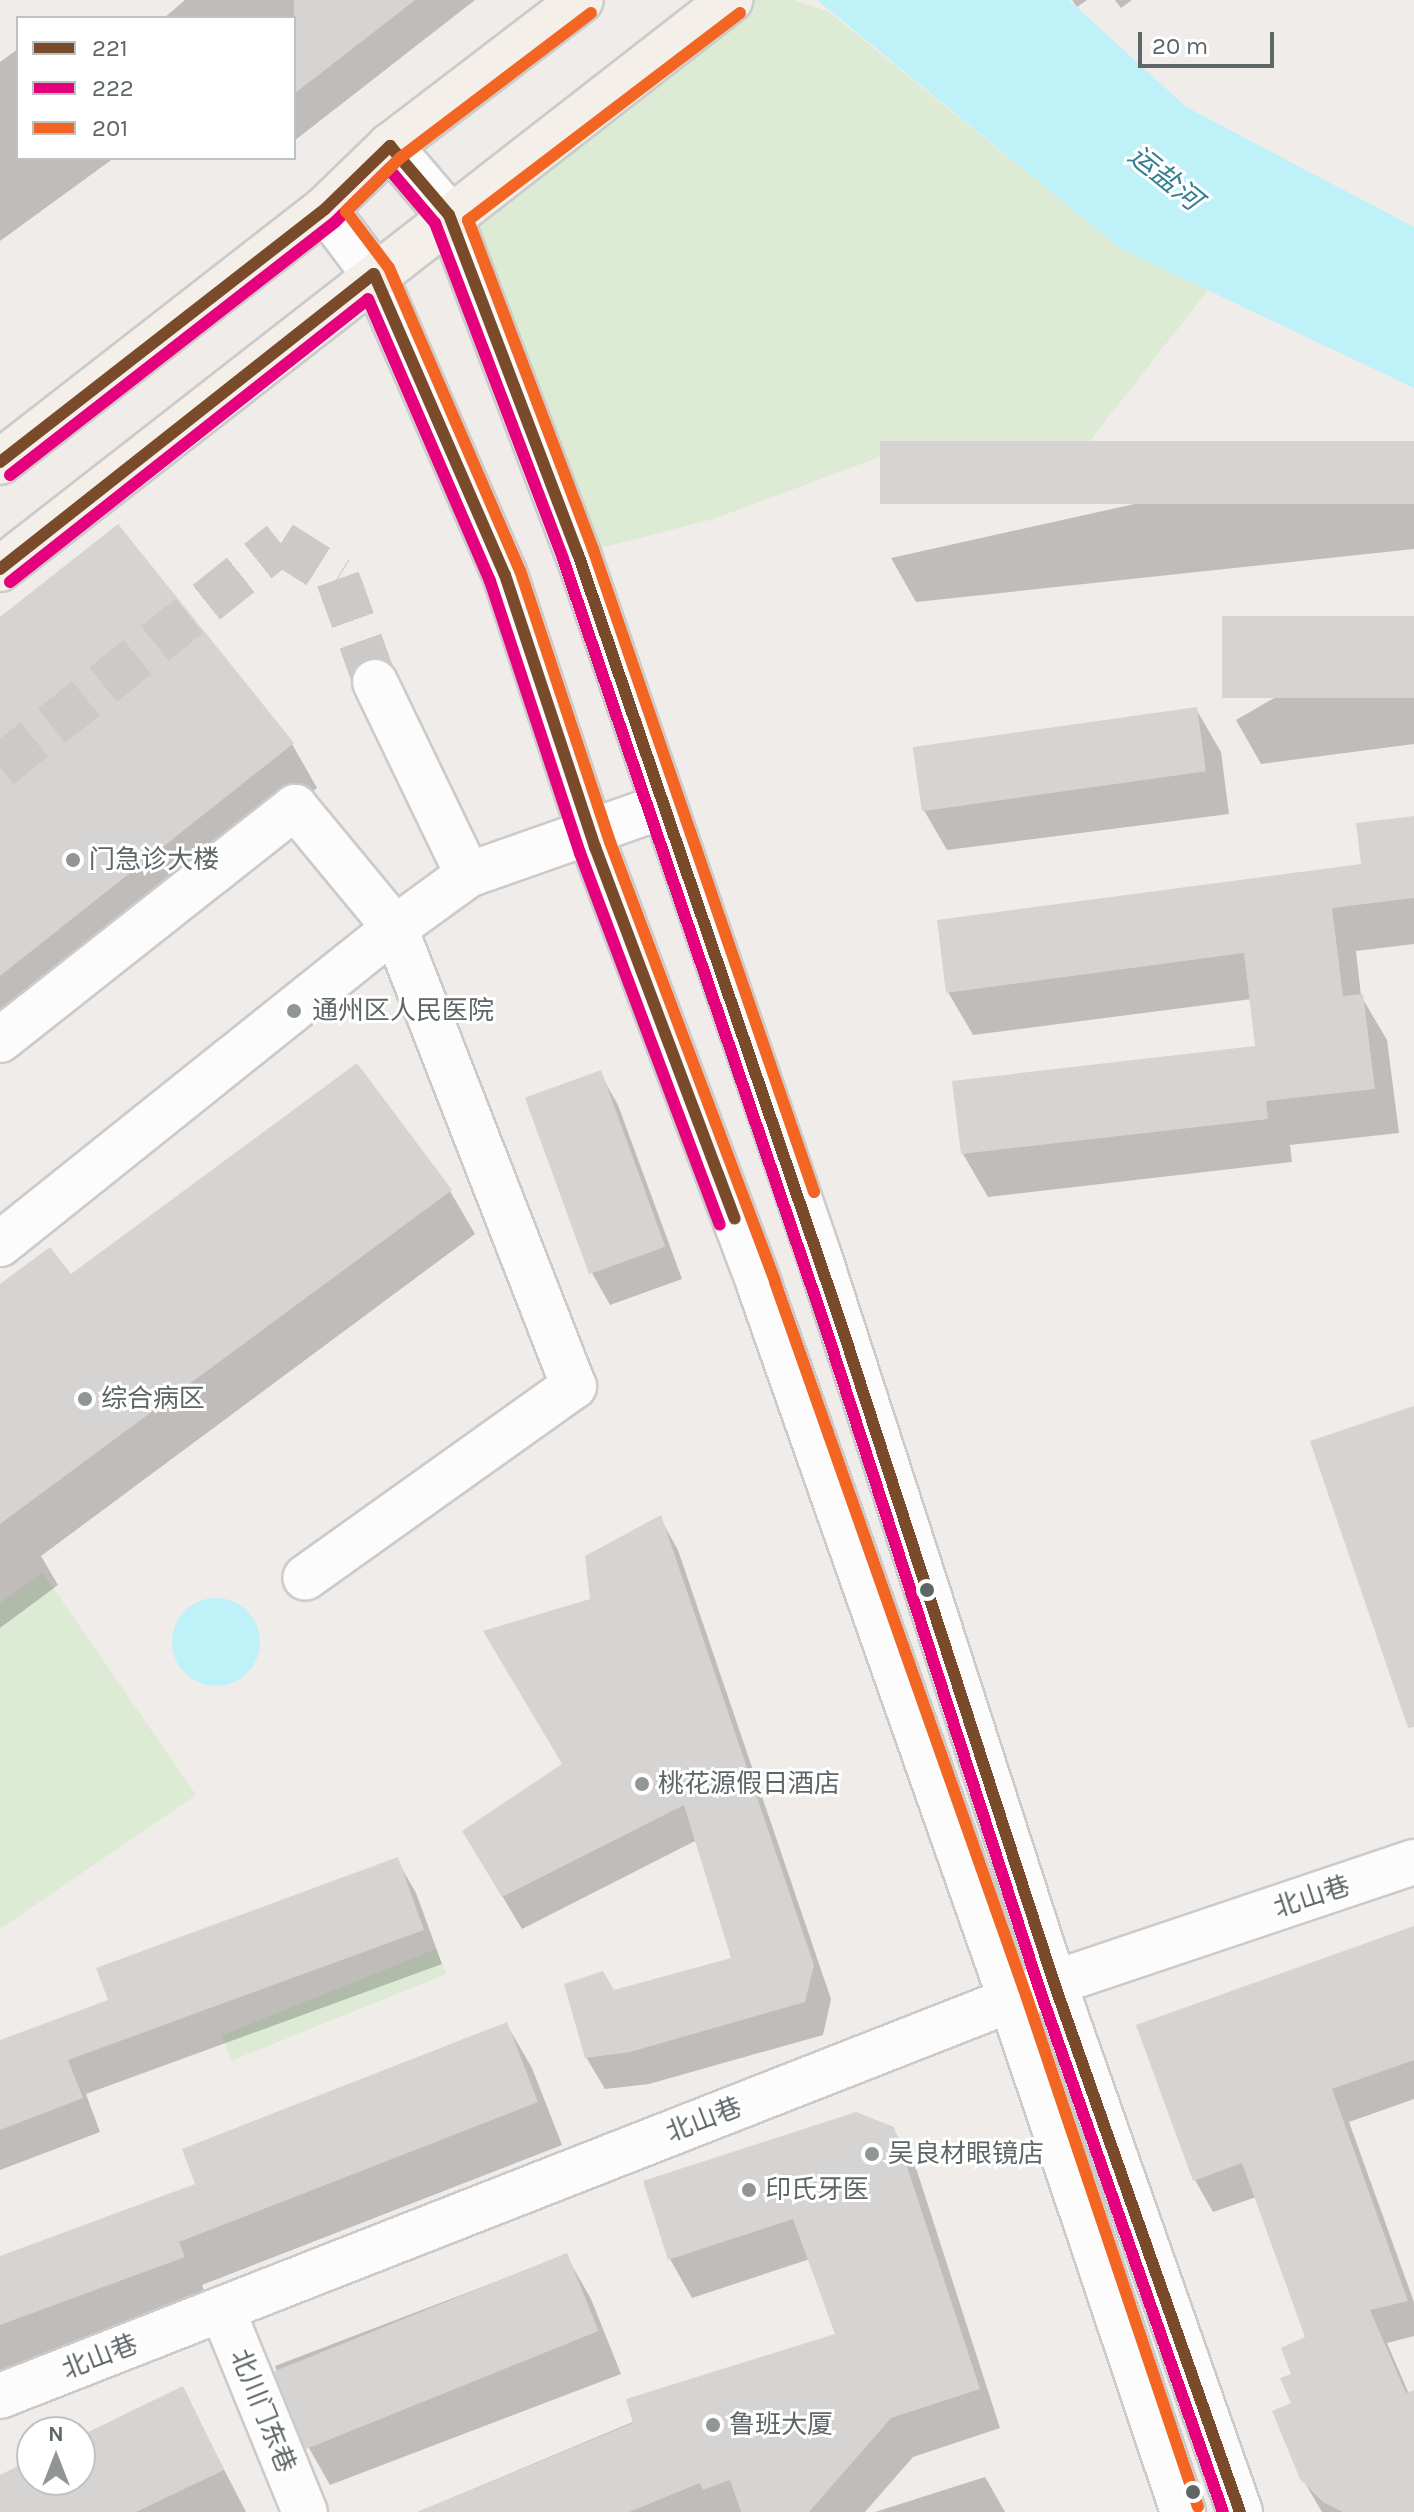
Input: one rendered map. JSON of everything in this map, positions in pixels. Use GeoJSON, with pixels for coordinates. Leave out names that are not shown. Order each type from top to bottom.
{"type":"FeatureCollection","features":[{"type":"Feature","properties":{"kind":"main road"},"geometry":{"type":"LineString","coordinates":[[0,462],[325,209],[390,146],[581,0]]}},
{"type":"Feature","properties":{"kind":"main road"},"geometry":{"type":"LineString","coordinates":[[0,569],[449,215],[730,0]]}},
{"type":"Feature","properties":{"kind":"street"},"geometry":{"type":"LineString","coordinates":[[390,146],[449,215],[578,554],[827,1280],[1054,1983],[1240,2512]]}},
{"type":"Feature","properties":{"kind":"street"},"geometry":{"type":"LineString","coordinates":[[325,209],[374,274],[505,575],[595,847],[760,1287],[1011,2000],[1183,2512]]}},
{"type":"Feature","properties":{"kind":"street"},"geometry":{"type":"LineString","coordinates":[[375,682],[468,875]]}},
{"type":"Feature","properties":{"kind":"street"},"geometry":{"type":"LineString","coordinates":[[0,1244],[395,928],[468,875],[664,806]]}},
{"type":"Feature","properties":{"kind":"street"},"geometry":{"type":"LineString","coordinates":[[0,1040],[295,807],[395,928],[574,1386],[305,1578]]}},
{"type":"Feature","properties":{"kind":"street","name":"北山巷"},"geometry":{"type":"LineString","coordinates":[[0,2396],[1054,1983],[1414,1862]]}},
{"type":"Feature","properties":{"kind":"street","name":"北川门东巷"},"geometry":{"type":"LineString","coordinates":[[222,2309],[305,2512]]}},
{"type":"Feature","properties":{"kind":"green space"},"geometry":{"type":"Polygon","coordinates":[[[730,0],[794,0],[829,12],[1121,249],[1208,290],[1089,442],[882,456],[713,519],[578,554],[449,215],[730,0]]]}},
{"type":"Feature","properties":{"kind":"green space"},"geometry":{"type":"Polygon","coordinates":[[[43,1573],[196,1795],[0,1929],[0,1603],[43,1573]]]}},
{"type":"Feature","properties":{"kind":"green space"},"geometry":{"type":"Polygon","coordinates":[[[436,1949],[446,1974],[232,2061],[222,2036],[436,1949]]]}},
{"type":"Feature","properties":{"kind":"water","name":"运盐河"},"geometry":{"type":"Polygon","coordinates":[[[817,0],[1069,0],[1186,107],[1414,227],[1414,388],[1121,249],[817,0]]]}},
{"type":"Feature","properties":{"kind":"water"},"geometry":{"type":"Polygon","coordinates":[[[216,1598],[233,1601],[247,1611],[257,1625],[260,1642],[257,1659],[247,1673],[233,1683],[216,1686],[199,1683],[185,1673],[175,1659],[172,1642],[175,1625],[185,1611],[199,1601],[216,1598]]]}},
{"type":"Feature","properties":{"kind":"building"},"geometry":{"type":"Polygon","coordinates":[[[294,0],[415,0],[296,92],[294,0]]]}},
{"type":"Feature","properties":{"kind":"building"},"geometry":{"type":"Polygon","coordinates":[[[880,441],[1414,441],[1414,504],[880,504],[880,441]]]}},
{"type":"Feature","properties":{"kind":"building","name":"门急诊大楼"},"geometry":{"type":"Polygon","coordinates":[[[118,524],[294,743],[0,976],[0,617],[118,524]]]}},
{"type":"Feature","properties":{"kind":"building"},"geometry":{"type":"Polygon","coordinates":[[[1222,616],[1414,616],[1414,698],[1222,698],[1222,616]]]}},
{"type":"Feature","properties":{"kind":"building"},"geometry":{"type":"Polygon","coordinates":[[[1197,707],[1206,771],[922,811],[913,747],[1197,707]]]}},
{"type":"Feature","properties":{"kind":"building"},"geometry":{"type":"Polygon","coordinates":[[[1414,816],[1414,898],[1332,908],[1343,996],[1363,994],[1375,1089],[1266,1101],[1268,1119],[961,1154],[952,1081],[1255,1046],[1244,953],[946,993],[937,920],[1361,864],[1356,823],[1414,816]]]}},
{"type":"Feature","properties":{"kind":"building","name":"综合病区"},"geometry":{"type":"Polygon","coordinates":[[[357,1063],[452,1190],[0,1524],[0,1284],[50,1247],[71,1274],[357,1063]]]}},
{"type":"Feature","properties":{"kind":"building"},"geometry":{"type":"Polygon","coordinates":[[[601,1070],[665,1247],[589,1274],[525,1098],[601,1070]]]}},
{"type":"Feature","properties":{"kind":"building"},"geometry":{"type":"Polygon","coordinates":[[[1414,1406],[1414,1727],[1408,1728],[1310,1441],[1414,1406]]]}},
{"type":"Feature","properties":{"kind":"building","name":"桃花源假日酒店"},"geometry":{"type":"Polygon","coordinates":[[[661,1515],[814,1965],[805,2002],[630,2052],[585,2058],[564,1984],[603,1971],[614,1990],[731,1958],[684,1805],[502,1897],[462,1831],[562,1764],[483,1631],[590,1599],[585,1556],[661,1515]]]}},
{"type":"Feature","properties":{"kind":"building"},"geometry":{"type":"Polygon","coordinates":[[[398,1857],[424,1930],[68,2060],[83,2098],[0,2130],[0,2040],[108,2000],[96,1968],[398,1857]]]}},
{"type":"Feature","properties":{"kind":"building"},"geometry":{"type":"Polygon","coordinates":[[[1414,1926],[1414,2060],[1332,2089],[1408,2301],[1370,2310],[1406,2393],[1414,2390],[1414,2512],[1343,2512],[1323,2502],[1300,2479],[1272,2411],[1291,2403],[1280,2378],[1291,2374],[1281,2348],[1305,2337],[1242,2163],[1193,2181],[1136,2025],[1414,1926]]]}},
{"type":"Feature","properties":{"kind":"building"},"geometry":{"type":"Polygon","coordinates":[[[507,2022],[538,2102],[179,2242],[185,2257],[0,2325],[0,2256],[195,2184],[182,2149],[507,2022]]]}},
{"type":"Feature","properties":{"kind":"building"},"geometry":{"type":"Polygon","coordinates":[[[856,2112],[894,2127],[980,2389],[891,2418],[809,2512],[741,2512],[730,2480],[703,2490],[700,2483],[629,2512],[417,2512],[633,2423],[626,2399],[835,2334],[793,2219],[668,2260],[643,2181],[856,2112]]]}},
{"type":"Feature","properties":{"kind":"building"},"geometry":{"type":"Polygon","coordinates":[[[567,2253],[598,2331],[305,2449],[274,2371],[567,2253]]]}},
{"type":"Feature","properties":{"kind":"building"},"geometry":{"type":"Polygon","coordinates":[[[183,2386],[224,2470],[136,2512],[0,2512],[0,2475],[16,2467],[16,2496],[96,2496],[96,2428],[183,2386]]]}},
{"type":"Feature","properties":{"kind":"tunnel"},"geometry":{"type":"LineString","coordinates":[[0,767],[281,543],[338,579],[375,682]]}},
{"type":"Feature","properties":{"kind":"transit line","name":"201"},"geometry":{"type":"LineString","coordinates":[[591,13],[400,158],[346,211],[389,268],[520,570],[610,842],[775,1282],[1026,1995],[1198,2507]]}},
{"type":"Feature","properties":{"kind":"transit line","name":"201"},"geometry":{"type":"LineString","coordinates":[[740,13],[468,220],[593,549],[814,1192]]}},
{"type":"Feature","properties":{"kind":"transit line","name":"221"},"geometry":{"type":"LineString","coordinates":[[0,462],[325,209],[390,146],[449,215],[578,554],[839,1318],[1054,1983],[1240,2512]]}},
{"type":"Feature","properties":{"kind":"transit line","name":"222"},"geometry":{"type":"LineString","coordinates":[[10,475],[335,222],[389,169],[435,223],[563,559],[824,1323],[1039,1988],[1223,2512]]}},
{"type":"Feature","properties":{"kind":"transit line","name":"221"},"geometry":{"type":"LineString","coordinates":[[0,569],[374,274],[505,575],[595,847],[735,1219]]}},
{"type":"Feature","properties":{"kind":"transit line","name":"222"},"geometry":{"type":"LineString","coordinates":[[10,582],[368,299],[490,581],[580,853],[720,1225]]}},
{"type":"Feature","properties":{"kind":"place","name":"门急诊大楼"},"geometry":{"type":"Point","coordinates":[73,860]}},
{"type":"Feature","properties":{"kind":"place","name":"通州区人民医院"},"geometry":{"type":"Point","coordinates":[294,1011]}},
{"type":"Feature","properties":{"kind":"place","name":"综合病区"},"geometry":{"type":"Point","coordinates":[85,1399]}},
{"type":"Feature","properties":{"kind":"place","name":"桃花源假日酒店"},"geometry":{"type":"Point","coordinates":[642,1784]}},
{"type":"Feature","properties":{"kind":"place","name":"吴良材眼镜店"},"geometry":{"type":"Point","coordinates":[872,2154]}},
{"type":"Feature","properties":{"kind":"place","name":"印氏牙医"},"geometry":{"type":"Point","coordinates":[749,2190]}},
{"type":"Feature","properties":{"kind":"place","name":"鲁班大厦"},"geometry":{"type":"Point","coordinates":[713,2425]}}]}
